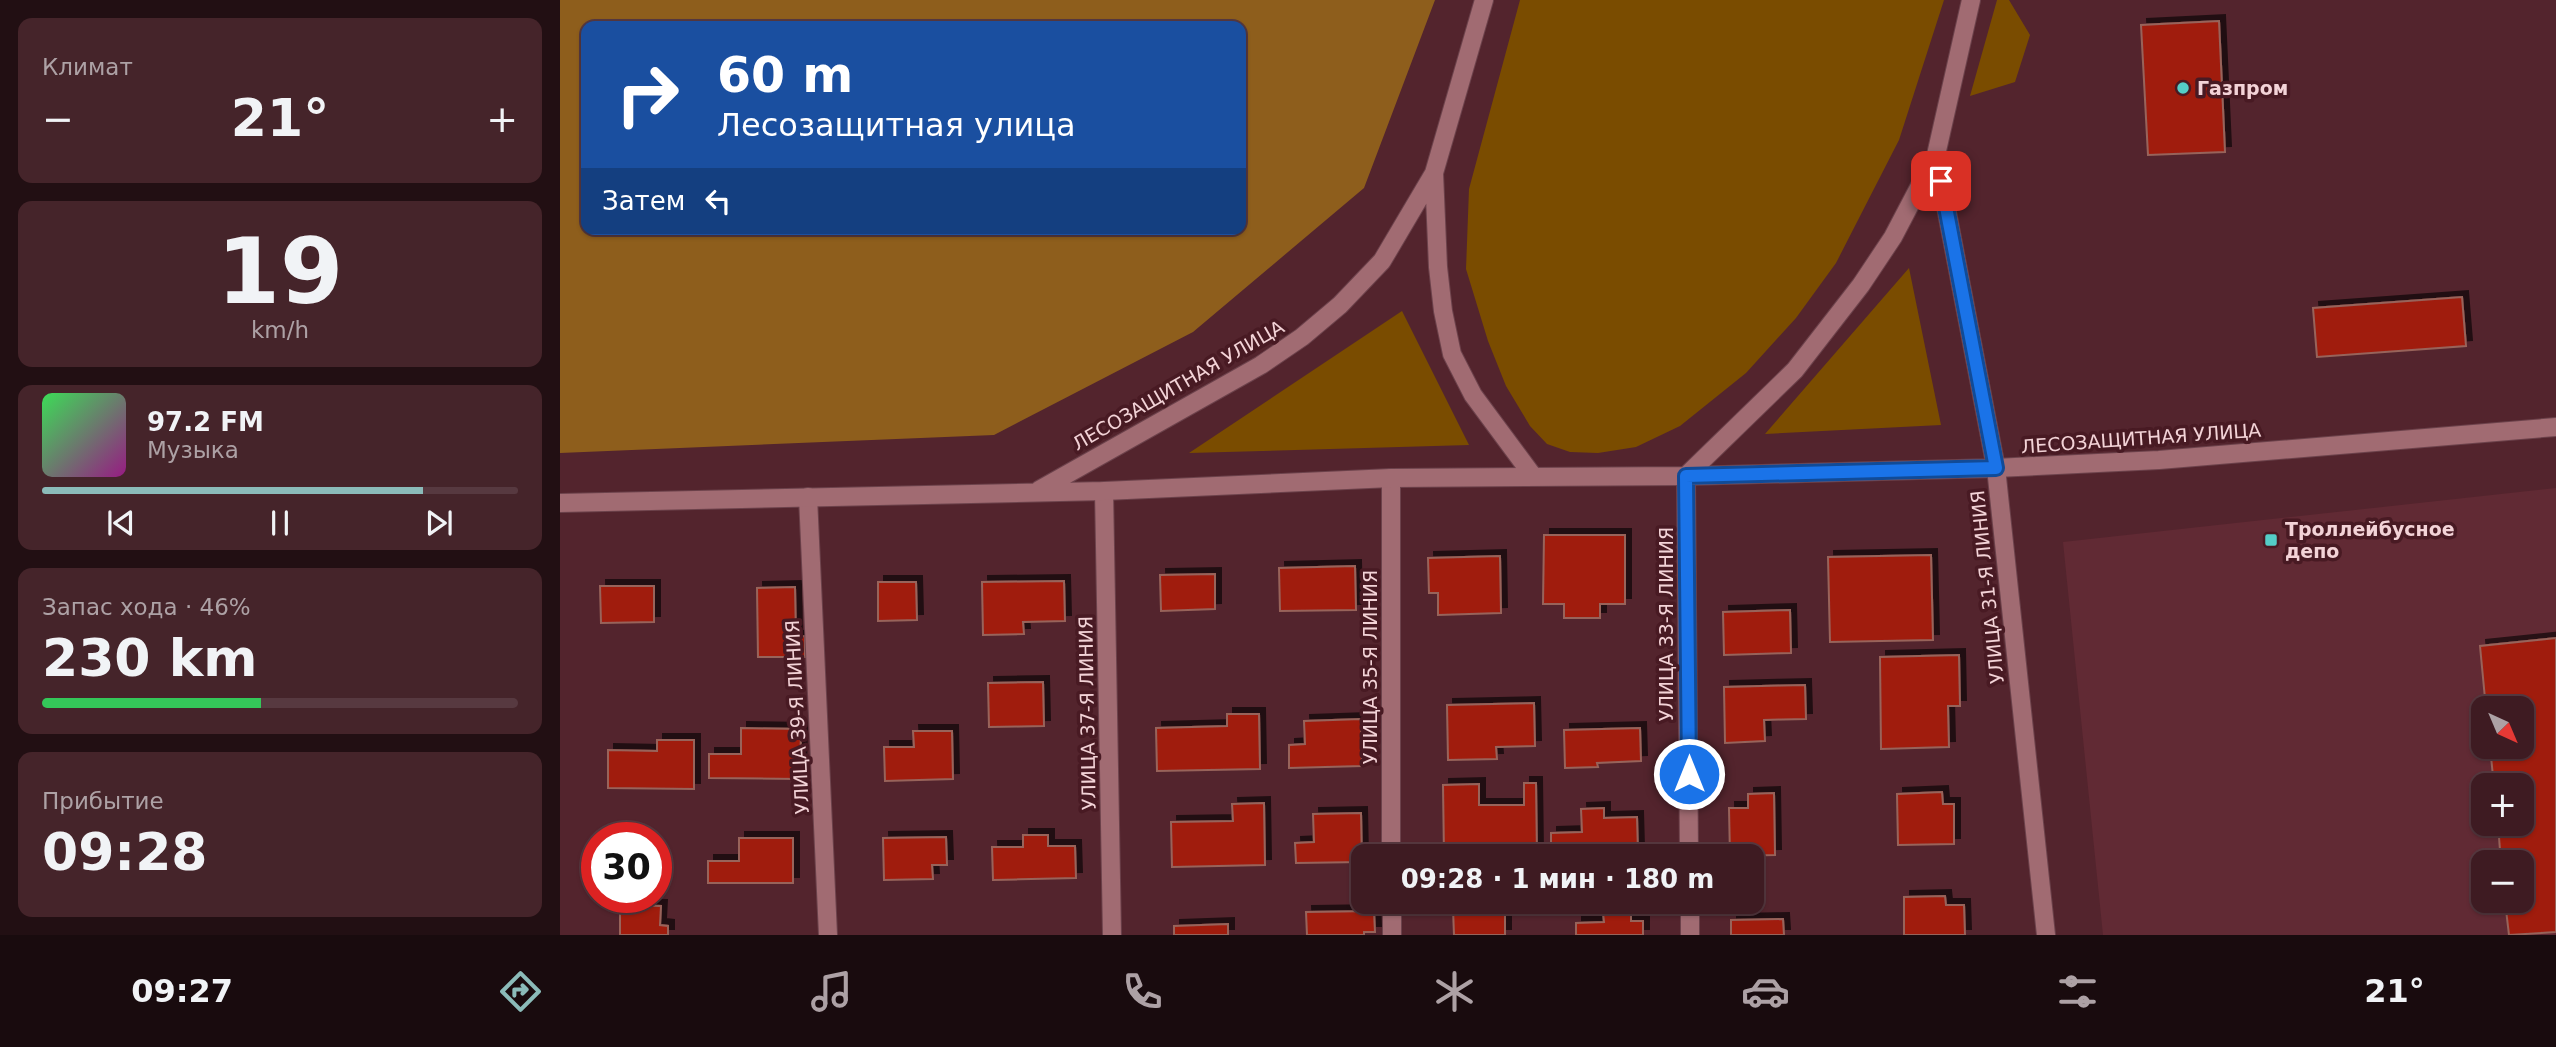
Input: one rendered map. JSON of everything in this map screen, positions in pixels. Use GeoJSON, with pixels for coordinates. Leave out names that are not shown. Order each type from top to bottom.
{"type":"FeatureCollection","features":[{"type":"Feature","properties":{"kind":"street"},"geometry":{"type":"LineString","coordinates":[[1484,0],[1434,173],[1439,278],[1452,354],[1472,395],[1533,477]]}},
{"type":"Feature","properties":{"kind":"street"},"geometry":{"type":"LineString","coordinates":[[1686,476],[1796,370],[1861,285],[1886,247],[1936,155],[1971,0]]}},
{"type":"Feature","properties":{"kind":"street","name":"УЛИЦА 31-Я ЛИНИЯ"},"geometry":{"type":"LineString","coordinates":[[1936,155],[1996,468],[2046,935]]}},
{"type":"Feature","properties":{"kind":"street","name":"ЛЕСОЗАЩИТНАЯ УЛИЦА"},"geometry":{"type":"LineString","coordinates":[[1036,492],[1261,365],[1302,337],[1340,305],[1382,261],[1434,173]]}},
{"type":"Feature","properties":{"kind":"street","name":"ЛЕСОЗАЩИТНАЯ УЛИЦА"},"geometry":{"type":"LineString","coordinates":[[560,503],[1104,491],[1391,478],[1686,476],[1996,468],[2159,460],[2556,427]]}},
{"type":"Feature","properties":{"kind":"street","name":"УЛИЦА 33-Я ЛИНИЯ"},"geometry":{"type":"LineString","coordinates":[[1686,476],[1689,844]]}},
{"type":"Feature","properties":{"kind":"street","name":"УЛИЦА 35-Я ЛИНИЯ"},"geometry":{"type":"LineString","coordinates":[[1391,478],[1391,844]]}},
{"type":"Feature","properties":{"kind":"street","name":"УЛИЦА 37-Я ЛИНИЯ"},"geometry":{"type":"LineString","coordinates":[[1104,491],[1112,935]]}},
{"type":"Feature","properties":{"kind":"street","name":"УЛИЦА 39-Я ЛИНИЯ"},"geometry":{"type":"LineString","coordinates":[[808,497],[828,935]]}},
{"type":"Feature","properties":{"kind":"street"},"geometry":{"type":"LineString","coordinates":[[1392,914],[1392,935]]}},
{"type":"Feature","properties":{"kind":"street"},"geometry":{"type":"LineString","coordinates":[[1689,914],[1690,935]]}},
{"type":"Feature","properties":{"kind":"shaded area"},"geometry":{"type":"Polygon","coordinates":[[[560,0],[1435,0],[1364,188],[1193,332],[994,435],[560,453],[560,0]]]}},
{"type":"Feature","properties":{"kind":"shaded area"},"geometry":{"type":"Polygon","coordinates":[[[1520,0],[1944,0],[1899,140],[1836,263],[1796,318],[1746,373],[1680,426],[1636,447],[1598,453],[1570,452],[1547,444],[1530,426],[1506,386],[1488,341],[1466,269],[1469,189],[1520,0]]]}},
{"type":"Feature","properties":{"kind":"shaded area"},"geometry":{"type":"Polygon","coordinates":[[[1997,0],[2009,0],[2030,35],[2015,82],[1970,96],[1997,0]]]}},
{"type":"Feature","properties":{"kind":"shaded area"},"geometry":{"type":"Polygon","coordinates":[[[1909,268],[1941,425],[1765,434],[1909,268]]]}},
{"type":"Feature","properties":{"kind":"shaded area"},"geometry":{"type":"Polygon","coordinates":[[[1402,311],[1469,445],[1189,453],[1402,311]]]}},
{"type":"Feature","properties":{"kind":"shaded area"},"geometry":{"type":"Polygon","coordinates":[[[2556,488],[2556,935],[2103,935],[2063,542],[2556,488]]]}},
{"type":"Feature","properties":{"kind":"building","name":"Газпром"},"geometry":{"type":"Polygon","coordinates":[[[2219,21],[2225,152],[2148,155],[2141,25],[2219,21]]]}},
{"type":"Feature","properties":{"kind":"building"},"geometry":{"type":"Polygon","coordinates":[[[2462,297],[2466,346],[2317,357],[2313,308],[2462,297]]]}},
{"type":"Feature","properties":{"kind":"building"},"geometry":{"type":"Polygon","coordinates":[[[1544,535],[1625,535],[1625,604],[1600,604],[1600,618],[1564,618],[1564,604],[1543,604],[1544,535]]]}},
{"type":"Feature","properties":{"kind":"building"},"geometry":{"type":"Polygon","coordinates":[[[1931,555],[1933,640],[1830,642],[1828,557],[1931,555]]]}},
{"type":"Feature","properties":{"kind":"building"},"geometry":{"type":"Polygon","coordinates":[[[1500,556],[1501,613],[1438,615],[1438,593],[1429,593],[1428,558],[1500,556]]]}},
{"type":"Feature","properties":{"kind":"building"},"geometry":{"type":"Polygon","coordinates":[[[1355,566],[1356,610],[1280,611],[1279,568],[1355,566]]]}},
{"type":"Feature","properties":{"kind":"building"},"geometry":{"type":"Polygon","coordinates":[[[1215,574],[1215,609],[1161,611],[1160,575],[1215,574]]]}},
{"type":"Feature","properties":{"kind":"building"},"geometry":{"type":"Polygon","coordinates":[[[1064,581],[1065,621],[1023,622],[1024,634],[983,635],[982,582],[1064,581]]]}},
{"type":"Feature","properties":{"kind":"building"},"geometry":{"type":"Polygon","coordinates":[[[878,582],[916,582],[917,620],[878,621],[878,582]]]}},
{"type":"Feature","properties":{"kind":"building"},"geometry":{"type":"Polygon","coordinates":[[[600,586],[654,586],[654,622],[601,623],[600,586]]]}},
{"type":"Feature","properties":{"kind":"building"},"geometry":{"type":"Polygon","coordinates":[[[795,587],[796,637],[805,636],[805,657],[758,657],[757,588],[795,587]]]}},
{"type":"Feature","properties":{"kind":"building"},"geometry":{"type":"Polygon","coordinates":[[[1790,610],[1791,653],[1724,655],[1723,612],[1790,610]]]}},
{"type":"Feature","properties":{"kind":"building"},"geometry":{"type":"Polygon","coordinates":[[[2556,638],[2556,932],[2509,935],[2506,913],[2534,913],[2534,850],[2500,850],[2499,836],[2534,836],[2534,773],[2493,773],[2491,760],[2534,760],[2534,696],[2485,696],[2480,646],[2556,638]]]}},
{"type":"Feature","properties":{"kind":"building"},"geometry":{"type":"Polygon","coordinates":[[[1959,655],[1960,706],[1948,706],[1949,747],[1881,749],[1880,657],[1959,655]]]}},
{"type":"Feature","properties":{"kind":"building"},"geometry":{"type":"Polygon","coordinates":[[[1043,682],[1044,726],[989,727],[988,683],[1043,682]]]}},
{"type":"Feature","properties":{"kind":"building"},"geometry":{"type":"Polygon","coordinates":[[[1805,685],[1806,719],[1764,720],[1765,741],[1725,743],[1724,687],[1805,685]]]}},
{"type":"Feature","properties":{"kind":"building"},"geometry":{"type":"Polygon","coordinates":[[[1534,703],[1535,746],[1496,747],[1497,759],[1448,760],[1447,705],[1534,703]]]}},
{"type":"Feature","properties":{"kind":"building"},"geometry":{"type":"Polygon","coordinates":[[[1227,714],[1259,714],[1260,769],[1157,771],[1156,728],[1227,726],[1227,714]]]}},
{"type":"Feature","properties":{"kind":"building"},"geometry":{"type":"Polygon","coordinates":[[[1361,719],[1362,766],[1289,768],[1289,745],[1305,744],[1304,721],[1361,719]]]}},
{"type":"Feature","properties":{"kind":"building"},"geometry":{"type":"Polygon","coordinates":[[[741,728],[801,729],[800,779],[709,778],[709,754],[741,754],[741,728]]]}},
{"type":"Feature","properties":{"kind":"building"},"geometry":{"type":"Polygon","coordinates":[[[1640,728],[1641,761],[1565,768],[1564,730],[1640,728]]]}},
{"type":"Feature","properties":{"kind":"building"},"geometry":{"type":"Polygon","coordinates":[[[913,731],[952,731],[953,779],[885,781],[884,747],[914,747],[913,731]]]}},
{"type":"Feature","properties":{"kind":"building"},"geometry":{"type":"Polygon","coordinates":[[[657,740],[694,740],[694,789],[608,788],[608,750],[657,751],[657,740]]]}},
{"type":"Feature","properties":{"kind":"building"},"geometry":{"type":"Polygon","coordinates":[[[1524,783],[1536,783],[1537,844],[1444,844],[1443,785],[1479,784],[1479,805],[1524,805],[1524,783]]]}},
{"type":"Feature","properties":{"kind":"building"},"geometry":{"type":"Polygon","coordinates":[[[1942,792],[1943,804],[1954,804],[1954,844],[1898,845],[1897,794],[1942,792]]]}},
{"type":"Feature","properties":{"kind":"building"},"geometry":{"type":"Polygon","coordinates":[[[1774,793],[1775,855],[1764,855],[1764,844],[1730,844],[1729,808],[1748,808],[1748,794],[1774,793]]]}},
{"type":"Feature","properties":{"kind":"building"},"geometry":{"type":"Polygon","coordinates":[[[1264,803],[1265,865],[1172,867],[1171,822],[1233,821],[1232,804],[1264,803]]]}},
{"type":"Feature","properties":{"kind":"building"},"geometry":{"type":"Polygon","coordinates":[[[1604,808],[1604,818],[1637,817],[1638,844],[1551,844],[1551,833],[1582,832],[1581,809],[1604,808]]]}},
{"type":"Feature","properties":{"kind":"building"},"geometry":{"type":"Polygon","coordinates":[[[1361,813],[1362,844],[1351,844],[1351,862],[1296,863],[1295,843],[1314,842],[1313,814],[1361,813]]]}},
{"type":"Feature","properties":{"kind":"building"},"geometry":{"type":"Polygon","coordinates":[[[1023,835],[1048,835],[1048,846],[1075,846],[1076,878],[993,880],[992,847],[1023,847],[1023,835]]]}},
{"type":"Feature","properties":{"kind":"building"},"geometry":{"type":"Polygon","coordinates":[[[946,837],[947,865],[932,865],[933,879],[884,880],[883,838],[946,837]]]}},
{"type":"Feature","properties":{"kind":"building"},"geometry":{"type":"Polygon","coordinates":[[[739,838],[793,838],[793,883],[708,883],[708,861],[739,861],[739,838]]]}},
{"type":"Feature","properties":{"kind":"building"},"geometry":{"type":"Polygon","coordinates":[[[1945,896],[1946,905],[1964,905],[1965,935],[1904,935],[1904,897],[1945,896]]]}},
{"type":"Feature","properties":{"kind":"building"},"geometry":{"type":"Polygon","coordinates":[[[1306,912],[1374,914],[1375,932],[1364,932],[1364,935],[1307,935],[1306,912]]]}},
{"type":"Feature","properties":{"kind":"building"},"geometry":{"type":"Polygon","coordinates":[[[620,913],[661,913],[660,925],[668,926],[668,935],[620,935],[620,913]]]}},
{"type":"Feature","properties":{"kind":"building"},"geometry":{"type":"Polygon","coordinates":[[[1453,914],[1505,914],[1505,935],[1454,935],[1453,914]]]}},
{"type":"Feature","properties":{"kind":"building"},"geometry":{"type":"Polygon","coordinates":[[[1603,914],[1631,914],[1631,921],[1643,921],[1643,935],[1576,935],[1576,923],[1604,922],[1603,914]]]}},
{"type":"Feature","properties":{"kind":"building"},"geometry":{"type":"Polygon","coordinates":[[[1783,919],[1784,935],[1731,935],[1731,920],[1783,919]]]}},
{"type":"Feature","properties":{"kind":"building"},"geometry":{"type":"Polygon","coordinates":[[[1228,924],[1228,935],[1174,935],[1174,926],[1228,924]]]}},
{"type":"Feature","properties":{"kind":"place","name":"Газпром"},"geometry":{"type":"Point","coordinates":[2183,88]}},
{"type":"Feature","properties":{"kind":"place","name":"Троллейбусное депо"},"geometry":{"type":"Point","coordinates":[2271,540]}},
{"type":"Feature","properties":{"kind":"route"},"geometry":{"type":"LineString","coordinates":[[1689,774],[1686,476],[1996,468],[1941,181]]}}]}
